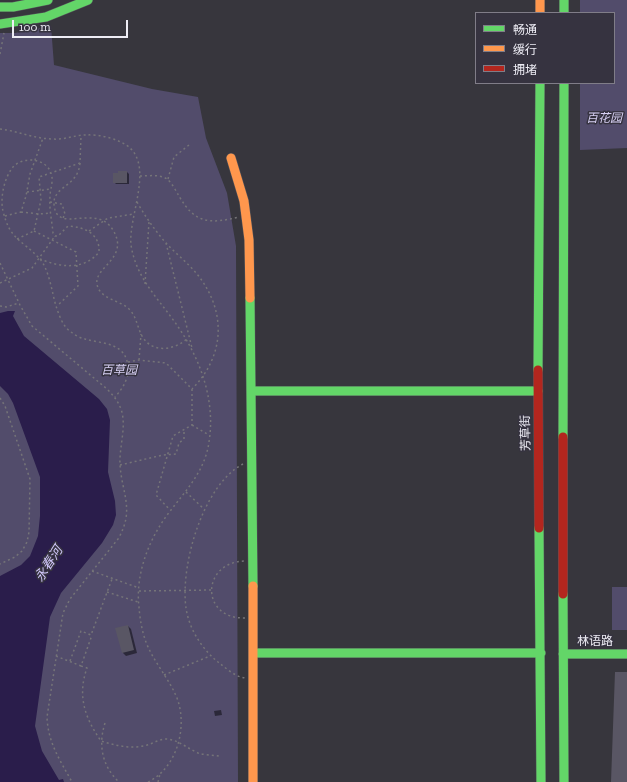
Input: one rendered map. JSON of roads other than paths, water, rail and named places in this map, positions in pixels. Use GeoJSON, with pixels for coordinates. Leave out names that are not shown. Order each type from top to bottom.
{"type":"FeatureCollection","features":[{"type":"Feature","properties":{"kind":"main road"},"geometry":{"type":"LineString","coordinates":[[0,7],[13,7],[48,0]]}},
{"type":"Feature","properties":{"kind":"main road"},"geometry":{"type":"LineString","coordinates":[[2,27],[44,18],[72,8],[88,0]]}},
{"type":"Feature","properties":{"kind":"main road"},"geometry":{"type":"LineString","coordinates":[[540,0],[540,12]]}},
{"type":"Feature","properties":{"kind":"main road"},"geometry":{"type":"LineString","coordinates":[[564,0],[564,12]]}},
{"type":"Feature","properties":{"kind":"main road","name":"芳草街"},"geometry":{"type":"LineString","coordinates":[[540,84],[538,391],[541,782]]}},
{"type":"Feature","properties":{"kind":"main road"},"geometry":{"type":"LineString","coordinates":[[564,84],[564,782]]}},
{"type":"Feature","properties":{"kind":"main road"},"geometry":{"type":"LineString","coordinates":[[231,158],[244,201],[249,240],[254,618],[253,782]]}},
{"type":"Feature","properties":{"kind":"main road"},"geometry":{"type":"LineString","coordinates":[[251,391],[538,391]]}},
{"type":"Feature","properties":{"kind":"main road"},"geometry":{"type":"LineString","coordinates":[[254,653],[541,653]]}},
{"type":"Feature","properties":{"kind":"main road","name":"林语路"},"geometry":{"type":"LineString","coordinates":[[563,654],[627,654]]}},
{"type":"Feature","properties":{"kind":"water","name":"永春河"},"geometry":{"type":"Polygon","coordinates":[[[15,311],[13,316],[24,336],[99,399],[107,409],[110,420],[108,472],[115,501],[116,515],[113,525],[102,543],[61,593],[50,617],[35,726],[42,751],[59,780],[63,779],[64,782],[0,782],[0,576],[21,565],[30,556],[38,536],[40,516],[40,477],[13,403],[8,394],[0,386],[0,313],[15,311]]]}},
{"type":"Feature","properties":{"kind":"park label","name":"百花园"},"geometry":{"type":"Point","coordinates":[604,119]}},
{"type":"Feature","properties":{"kind":"park label","name":"百草园"},"geometry":{"type":"Point","coordinates":[119,371]}}]}
